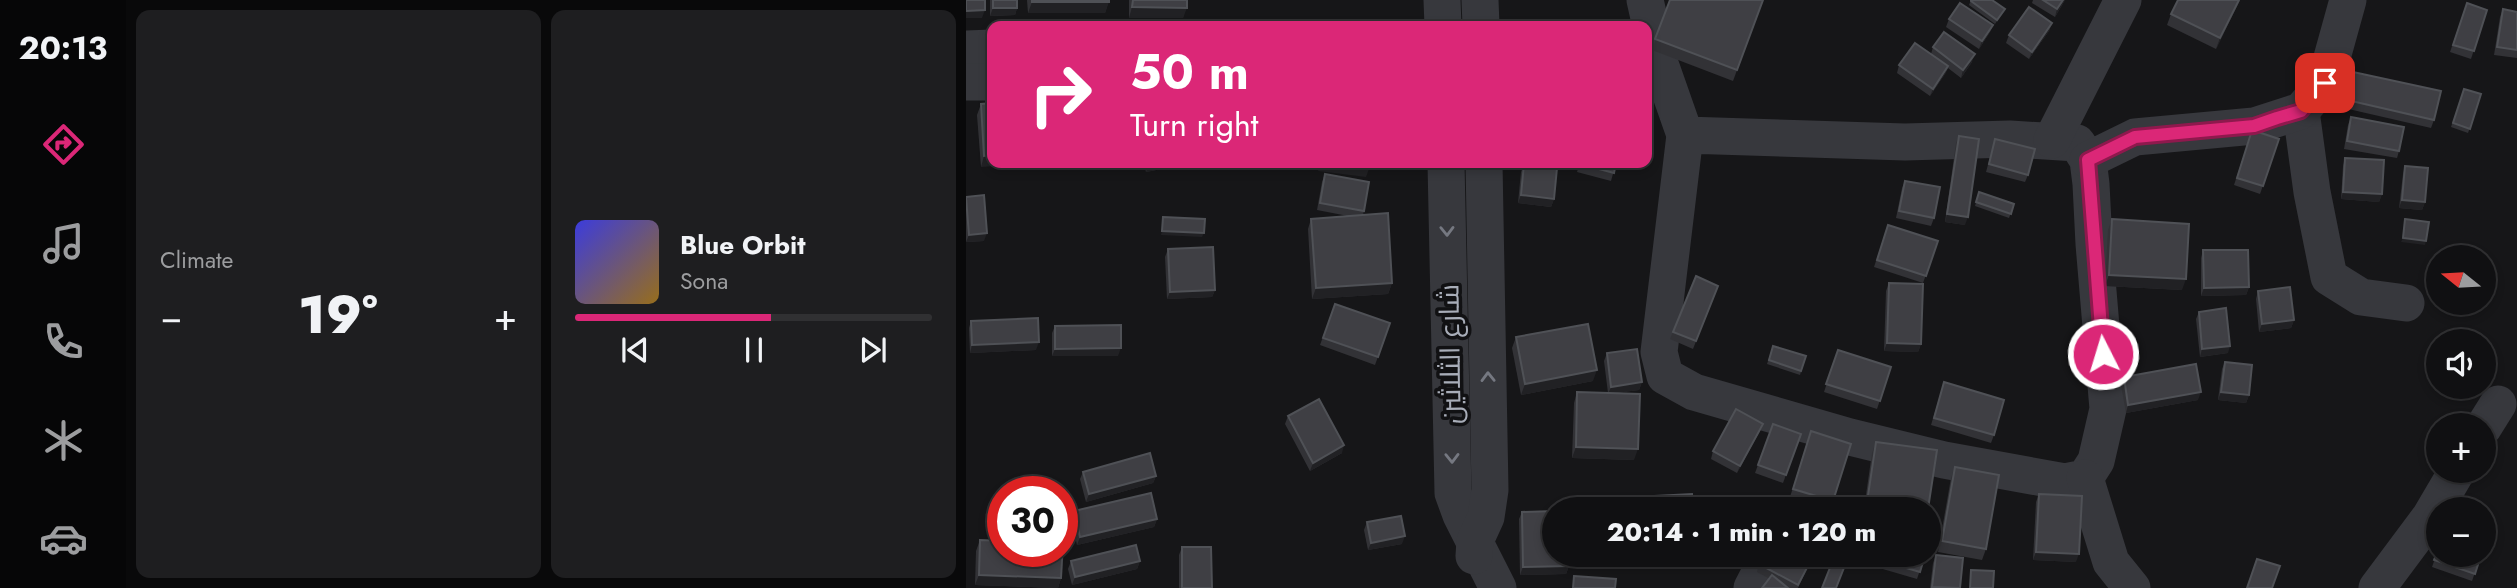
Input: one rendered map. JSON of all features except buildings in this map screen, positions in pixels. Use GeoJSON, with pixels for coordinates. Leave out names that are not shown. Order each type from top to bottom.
{"type":"FeatureCollection","features":[{"type":"Feature","properties":{"kind":"street"},"geometry":{"type":"LineString","coordinates":[[1442,0],[1443,21]]}},
{"type":"Feature","properties":{"kind":"street"},"geometry":{"type":"LineString","coordinates":[[1480,0],[1481,21]]}},
{"type":"Feature","properties":{"kind":"street"},"geometry":{"type":"LineString","coordinates":[[1645,0],[1650,21]]}},
{"type":"Feature","properties":{"kind":"street"},"geometry":{"type":"LineString","coordinates":[[2052,140],[2123,0]]}},
{"type":"Feature","properties":{"kind":"street"},"geometry":{"type":"LineString","coordinates":[[2088,160],[2135,137],[2254,126],[2301,111],[2325,83],[2348,0]]}},
{"type":"Feature","properties":{"kind":"street"},"geometry":{"type":"LineString","coordinates":[[1652,31],[1658,58],[1685,135],[1659,352],[1665,376],[1694,392],[1850,437],[1944,460],[2065,482],[2085,478],[2096,461],[2108,409],[2088,160],[2077,143],[2010,139],[1905,142],[1685,135]]}},
{"type":"Feature","properties":{"kind":"street"},"geometry":{"type":"LineString","coordinates":[[966,49],[987,48]]}},
{"type":"Feature","properties":{"kind":"street"},"geometry":{"type":"LineString","coordinates":[[966,82],[987,82]]}},
{"type":"Feature","properties":{"kind":"street"},"geometry":{"type":"LineString","coordinates":[[2301,111],[2312,192],[2329,277],[2361,297],[2406,303]]}},
{"type":"Feature","properties":{"kind":"street","name":"شارع الثلاثين"},"geometry":{"type":"LineString","coordinates":[[1446,168],[1453,493],[1475,541]]}},
{"type":"Feature","properties":{"kind":"street","name":"شارع الثلاثين"},"geometry":{"type":"LineString","coordinates":[[1471,588],[1475,541],[1486,517],[1490,490],[1484,168]]}},
{"type":"Feature","properties":{"kind":"street"},"geometry":{"type":"LineString","coordinates":[[2085,478],[2111,562],[2132,588]]}},
{"type":"Feature","properties":{"kind":"street"},"geometry":{"type":"LineString","coordinates":[[2377,588],[2430,517],[2451,483]]}},
{"type":"Feature","properties":{"kind":"street"},"geometry":{"type":"LineString","coordinates":[[1475,541],[1498,588]]}},
{"type":"Feature","properties":{"kind":"street"},"geometry":{"type":"LineString","coordinates":[[1752,588],[1763,567]]}},
{"type":"Feature","properties":{"kind":"route"},"geometry":{"type":"LineString","coordinates":[[2103,354],[2088,160],[2135,137],[2254,126],[2301,111],[2325,83]]}}]}
